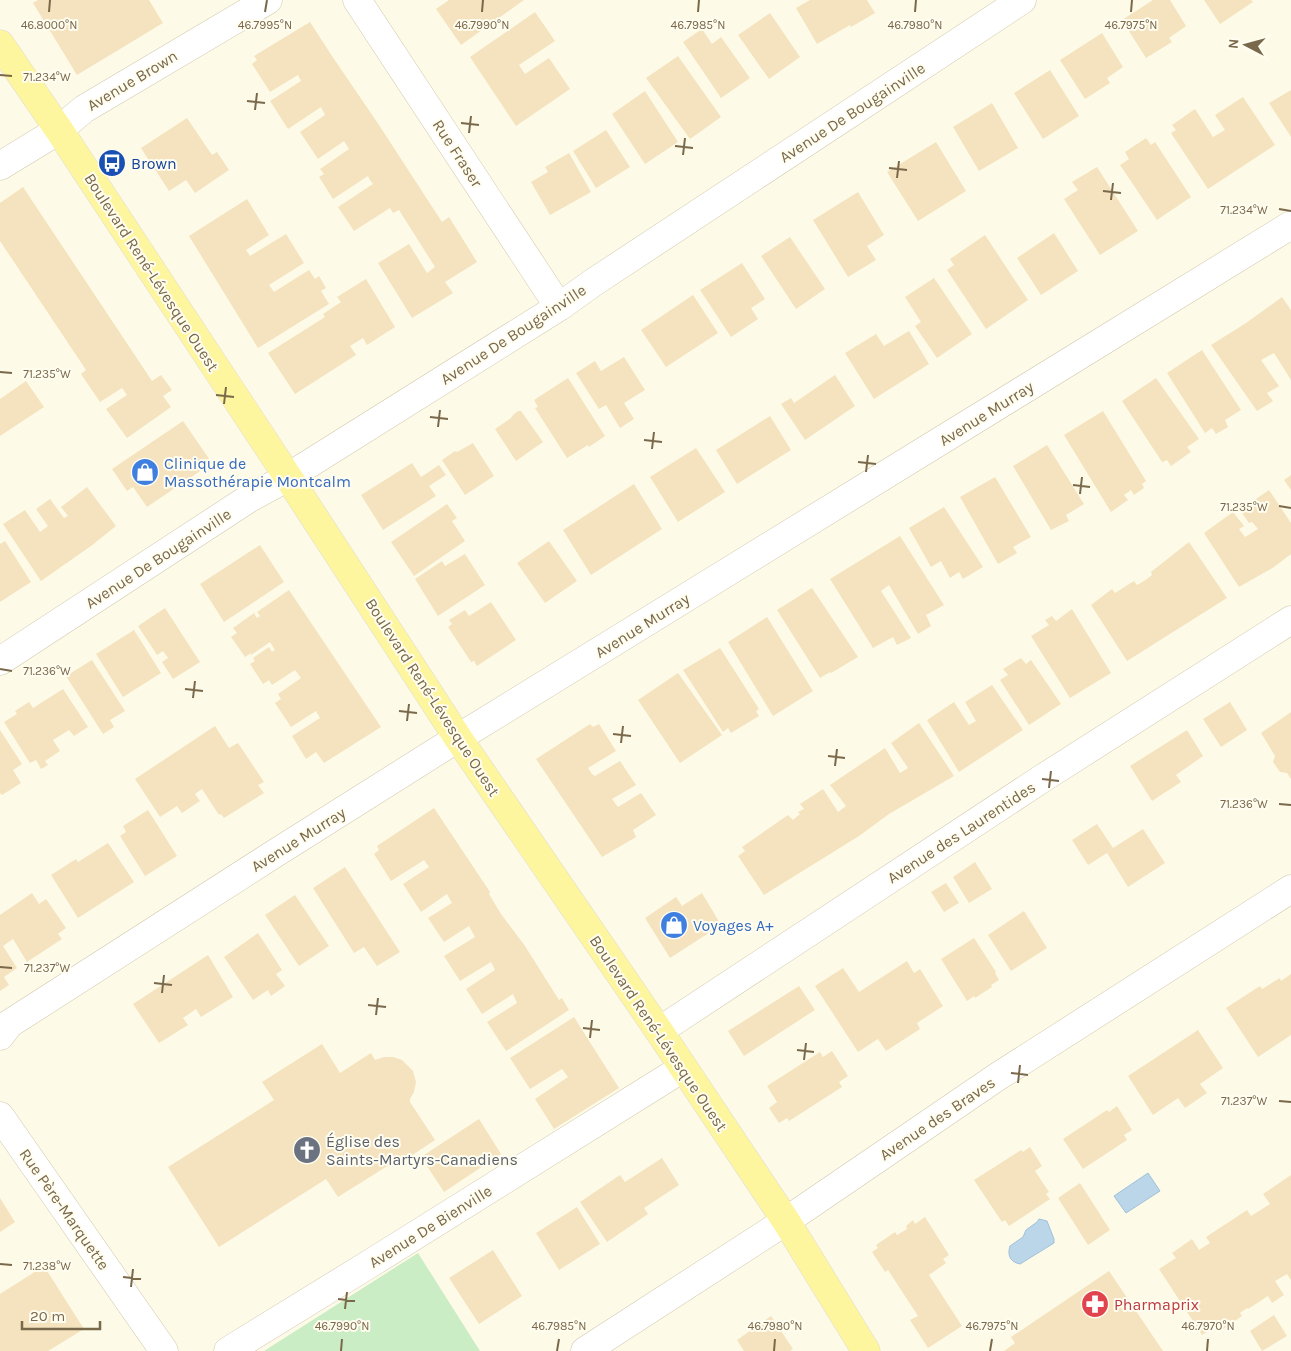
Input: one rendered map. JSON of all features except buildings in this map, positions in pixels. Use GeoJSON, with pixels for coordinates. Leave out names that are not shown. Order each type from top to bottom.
{"type":"FeatureCollection","features":[{"type":"Feature","properties":{"kind":"main road","name":"Boulevard René-Lévesque Ouest"},"geometry":{"type":"LineString","coordinates":[[0,44],[288,477],[458,738],[659,1031],[786,1221],[866,1351]]}},
{"type":"Feature","properties":{"kind":"street","name":"Avenue Brown"},"geometry":{"type":"LineString","coordinates":[[0,166],[58,130],[84,109],[268,0]]}},
{"type":"Feature","properties":{"kind":"street","name":"Rue Fraser"},"geometry":{"type":"LineString","coordinates":[[357,0],[559,307]]}},
{"type":"Feature","properties":{"kind":"street","name":"Avenue De Bougainville"},"geometry":{"type":"LineString","coordinates":[[0,661],[248,499],[288,477],[559,307],[1022,0]]}},
{"type":"Feature","properties":{"kind":"street","name":"Avenue Murray"},"geometry":{"type":"LineString","coordinates":[[0,1036],[9,1024],[458,738],[1291,225]]}},
{"type":"Feature","properties":{"kind":"street","name":"Avenue des Laurentides"},"geometry":{"type":"LineString","coordinates":[[659,1031],[1043,778],[1291,620]]}},
{"type":"Feature","properties":{"kind":"street","name":"Avenue des Braves"},"geometry":{"type":"LineString","coordinates":[[585,1351],[786,1221],[998,1077],[1291,889]]}},
{"type":"Feature","properties":{"kind":"street","name":"Avenue De Bienville"},"geometry":{"type":"LineString","coordinates":[[228,1351],[683,1068]]}},
{"type":"Feature","properties":{"kind":"street","name":"Rue Père-Marquette"},"geometry":{"type":"LineString","coordinates":[[0,1116],[164,1351]]}},
{"type":"Feature","properties":{"kind":"green space"},"geometry":{"type":"Polygon","coordinates":[[[418,1253],[480,1351],[264,1351],[418,1253]]]}},
{"type":"Feature","properties":{"kind":"water"},"geometry":{"type":"Polygon","coordinates":[[[1148,1173],[1160,1191],[1126,1213],[1114,1196],[1148,1173]]]}},
{"type":"Feature","properties":{"kind":"water"},"geometry":{"type":"Polygon","coordinates":[[[1039,1219],[1047,1221],[1054,1243],[1020,1264],[1014,1262],[1009,1255],[1010,1246],[1023,1237],[1026,1230],[1039,1219]]]}},
{"type":"Feature","properties":{"kind":"place","name":"Brown"},"geometry":{"type":"Point","coordinates":[112,163]}},
{"type":"Feature","properties":{"kind":"place","name":"Clinique de Massothérapie Montcalm"},"geometry":{"type":"Point","coordinates":[145,472]}},
{"type":"Feature","properties":{"kind":"place","name":"Voyages A+"},"geometry":{"type":"Point","coordinates":[674,925]}},
{"type":"Feature","properties":{"kind":"place","name":"Église des Saints-Martyrs-Canadiens"},"geometry":{"type":"Point","coordinates":[307,1150]}},
{"type":"Feature","properties":{"kind":"place","name":"Pharmaprix"},"geometry":{"type":"Point","coordinates":[1095,1304]}}]}
